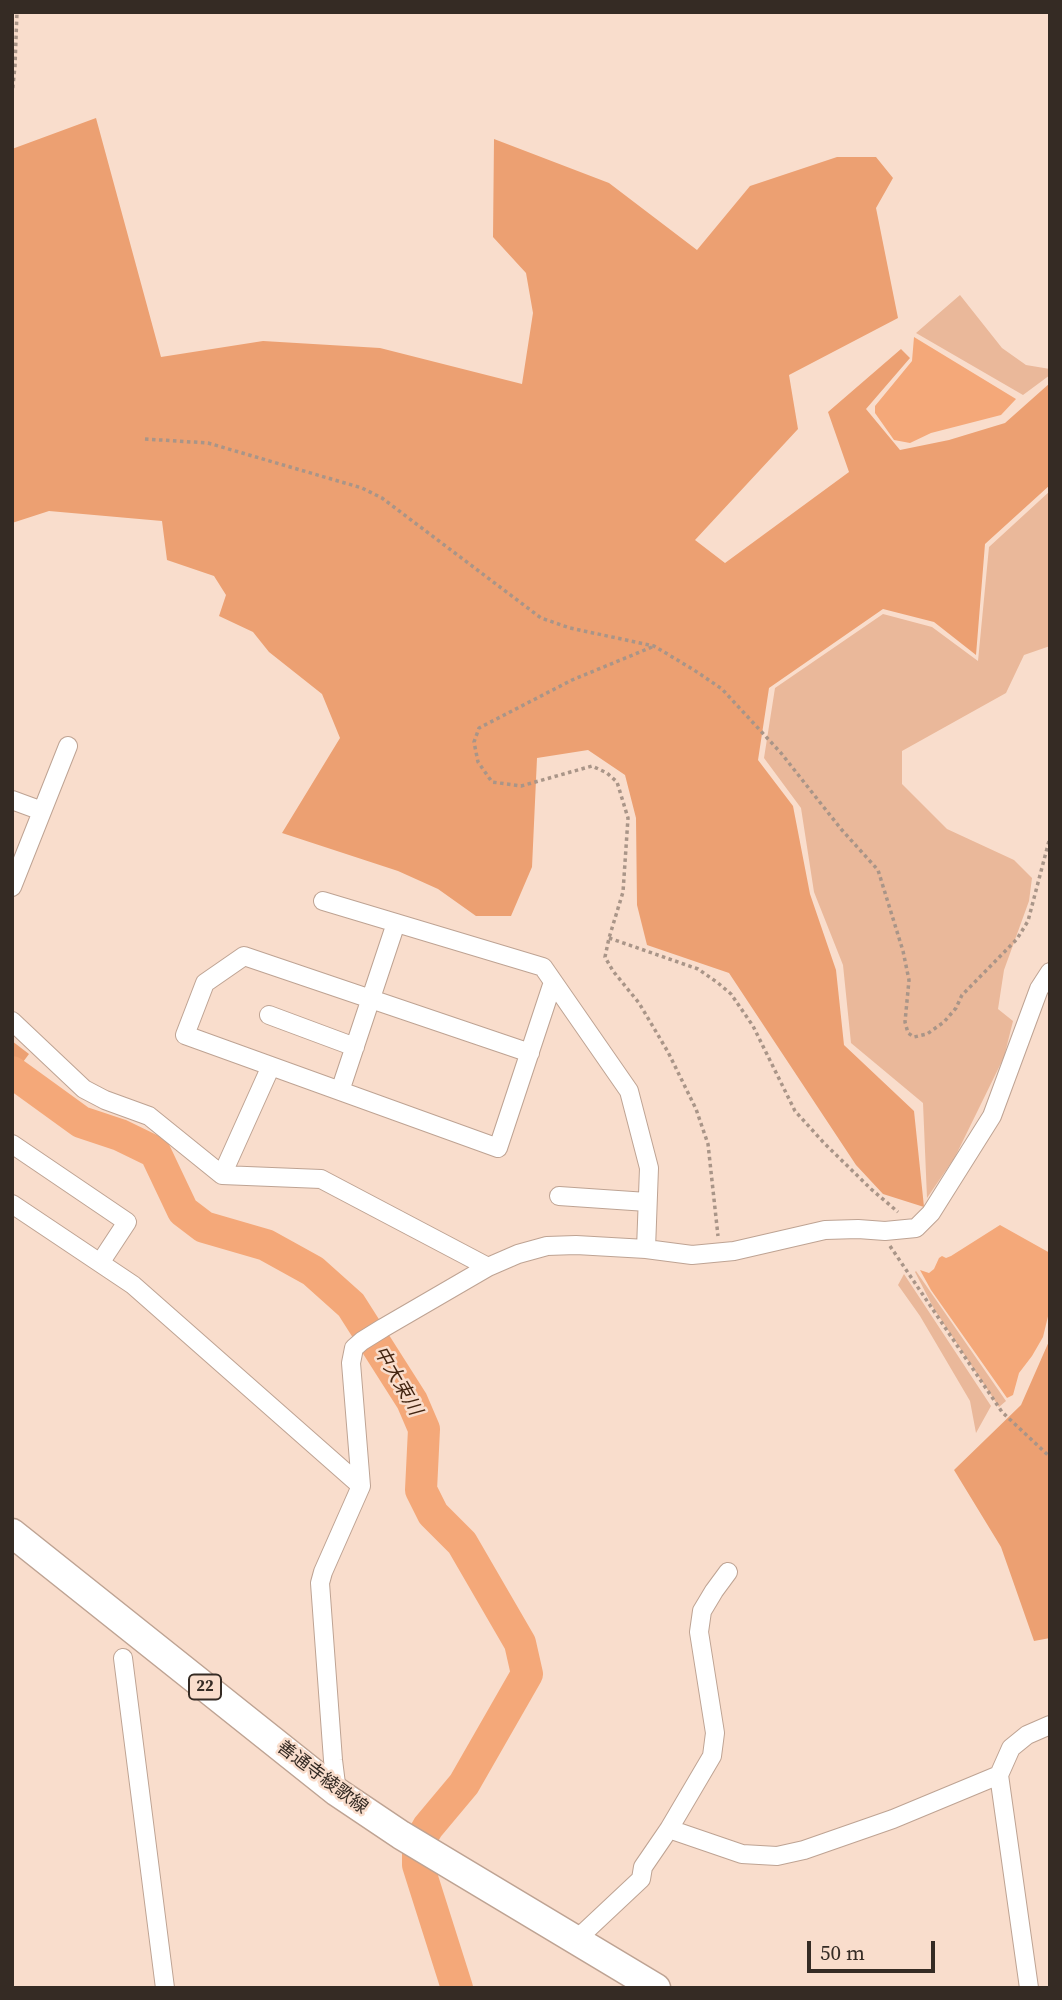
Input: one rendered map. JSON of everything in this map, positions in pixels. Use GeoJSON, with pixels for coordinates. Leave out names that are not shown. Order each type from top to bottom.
{"type":"FeatureCollection","features":[{"type":"Feature","properties":{"kind":"main road","name":"善通寺綾歌線"},"geometry":{"type":"LineString","coordinates":[[12,1533],[337,1792],[437,1858],[656,1988]]}},
{"type":"Feature","properties":{"kind":"street"},"geometry":{"type":"LineString","coordinates":[[12,887],[68,746]]}},
{"type":"Feature","properties":{"kind":"street"},"geometry":{"type":"LineString","coordinates":[[12,800],[42,811]]}},
{"type":"Feature","properties":{"kind":"street"},"geometry":{"type":"LineString","coordinates":[[323,901],[543,967],[629,1091],[649,1168],[646,1249]]}},
{"type":"Feature","properties":{"kind":"street"},"geometry":{"type":"LineString","coordinates":[[340,1091],[396,923]]}},
{"type":"Feature","properties":{"kind":"street"},"geometry":{"type":"LineString","coordinates":[[530,1054],[244,956],[205,983],[185,1035],[498,1148],[530,1054],[554,982]]}},
{"type":"Feature","properties":{"kind":"street"},"geometry":{"type":"LineString","coordinates":[[337,1792],[320,1583],[362,1486],[351,1363],[354,1348],[383,1328],[488,1267],[547,1246],[646,1249],[692,1255],[734,1251],[825,1230],[877,1231],[916,1228],[932,1213],[992,1116],[1039,989],[1050,972]]}},
{"type":"Feature","properties":{"kind":"street"},"geometry":{"type":"LineString","coordinates":[[269,1016],[355,1048]]}},
{"type":"Feature","properties":{"kind":"street"},"geometry":{"type":"LineString","coordinates":[[12,1021],[84,1089],[105,1100],[149,1116],[222,1175],[321,1179],[488,1267]]}},
{"type":"Feature","properties":{"kind":"street"},"geometry":{"type":"LineString","coordinates":[[222,1175],[271,1066]]}},
{"type":"Feature","properties":{"kind":"street"},"geometry":{"type":"LineString","coordinates":[[12,1144],[127,1222],[100,1263]]}},
{"type":"Feature","properties":{"kind":"street"},"geometry":{"type":"LineString","coordinates":[[559,1196],[647,1202]]}},
{"type":"Feature","properties":{"kind":"street"},"geometry":{"type":"LineString","coordinates":[[12,1204],[132,1285],[362,1486]]}},
{"type":"Feature","properties":{"kind":"street"},"geometry":{"type":"LineString","coordinates":[[576,1940],[641,1879],[643,1867],[712,1756],[715,1733],[699,1632],[702,1611],[728,1572]]}},
{"type":"Feature","properties":{"kind":"street"},"geometry":{"type":"LineString","coordinates":[[123,1658],[164,1988]]}},
{"type":"Feature","properties":{"kind":"street"},"geometry":{"type":"LineString","coordinates":[[1029,1988],[999,1775],[1011,1748],[1027,1735],[1050,1725]]}},
{"type":"Feature","properties":{"kind":"street"},"geometry":{"type":"LineString","coordinates":[[669,1829],[742,1854],[777,1856],[804,1850],[893,1819],[999,1775]]}},
{"type":"Feature","properties":{"kind":"path"},"geometry":{"type":"LineString","coordinates":[[12,95],[17,12]]}},
{"type":"Feature","properties":{"kind":"path"},"geometry":{"type":"LineString","coordinates":[[145,439],[208,443],[362,488],[382,498],[541,618],[570,628],[654,646],[722,689],[781,753],[877,870],[905,961],[909,980],[905,1022],[908,1033],[914,1038],[927,1034],[944,1022],[957,1008],[962,995],[1017,939],[1028,921],[1050,837]]}},
{"type":"Feature","properties":{"kind":"path"},"geometry":{"type":"LineString","coordinates":[[654,646],[572,680],[479,728],[474,742],[478,762],[492,782],[521,786],[592,766],[607,773],[617,782],[628,818],[623,892],[605,957],[639,1003],[668,1052],[696,1109],[708,1144],[720,1253]]}},
{"type":"Feature","properties":{"kind":"path"},"geometry":{"type":"LineString","coordinates":[[609,937],[698,969],[731,994],[754,1026],[795,1111],[871,1189],[916,1228]]}},
{"type":"Feature","properties":{"kind":"path"},"geometry":{"type":"LineString","coordinates":[[877,1231],[899,1258],[1002,1412],[1050,1457]]}},
{"type":"Feature","properties":{"kind":"shaded area"},"geometry":{"type":"Polygon","coordinates":[[[96,118],[161,357],[263,341],[380,348],[522,384],[533,313],[526,273],[493,237],[494,139],[609,183],[697,250],[750,186],[837,157],[876,157],[893,178],[876,208],[898,318],[789,375],[798,429],[695,540],[725,563],[849,472],[828,412],[901,349],[910,358],[866,409],[900,450],[949,440],[1005,423],[1050,383],[1050,485],[985,544],[976,655],[934,622],[883,609],[769,688],[758,760],[793,806],[810,894],[836,970],[844,1045],[914,1111],[924,1207],[883,1194],[856,1165],[729,973],[647,945],[637,905],[636,818],[625,775],[588,750],[537,758],[532,867],[511,916],[476,916],[438,889],[398,871],[282,833],[340,738],[322,694],[269,652],[253,632],[219,616],[226,595],[214,576],[167,560],[162,521],[49,511],[12,523],[12,149],[96,118]]]}},
{"type":"Feature","properties":{"kind":"shaded area"},"geometry":{"type":"Polygon","coordinates":[[[960,295],[1002,348],[1026,365],[1050,369],[1050,375],[1023,395],[916,333],[960,295]]]}},
{"type":"Feature","properties":{"kind":"shaded area"},"geometry":{"type":"Polygon","coordinates":[[[914,337],[1016,399],[1001,415],[931,433],[910,443],[894,440],[875,413],[875,406],[912,361],[914,337]]]}},
{"type":"Feature","properties":{"kind":"shaded area"},"geometry":{"type":"Polygon","coordinates":[[[1050,491],[1050,646],[1024,655],[1006,693],[902,751],[902,784],[947,829],[1014,860],[1032,878],[1029,901],[1004,970],[998,1009],[1013,1021],[1004,1057],[955,1157],[927,1198],[923,1103],[851,1043],[843,965],[814,892],[801,808],[764,758],[775,688],[883,614],[932,627],[978,661],[989,547],[1050,491]]]}},
{"type":"Feature","properties":{"kind":"shaded area"},"geometry":{"type":"Polygon","coordinates":[[[12,1041],[29,1054],[23,1062],[12,1058],[12,1041]]]}},
{"type":"Feature","properties":{"kind":"shaded area"},"geometry":{"type":"Polygon","coordinates":[[[1000,1225],[1050,1253],[1050,1308],[1043,1337],[1019,1373],[1013,1395],[1007,1398],[931,1290],[920,1270],[929,1273],[939,1258],[951,1256],[1000,1225]]]}},
{"type":"Feature","properties":{"kind":"shaded area"},"geometry":{"type":"Polygon","coordinates":[[[916,1271],[1006,1401],[999,1407],[934,1309],[916,1271]]]}},
{"type":"Feature","properties":{"kind":"shaded area"},"geometry":{"type":"Polygon","coordinates":[[[904,1274],[991,1406],[976,1433],[970,1401],[920,1316],[898,1285],[904,1274]]]}},
{"type":"Feature","properties":{"kind":"shaded area"},"geometry":{"type":"Polygon","coordinates":[[[1050,1339],[1050,1638],[1034,1641],[1001,1547],[954,1470],[1021,1405],[1050,1339]]]}},
{"type":"Feature","properties":{"kind":"waterway","name":"中大束川"},"geometry":{"type":"LineString","coordinates":[[12,1072],[81,1122],[120,1135],[155,1152],[183,1211],[204,1227],[266,1245],[313,1271],[351,1305],[412,1401],[424,1429],[421,1490],[433,1514],[462,1543],[520,1643],[527,1674],[464,1784],[428,1827],[418,1844],[418,1865],[457,1988]]}}]}
